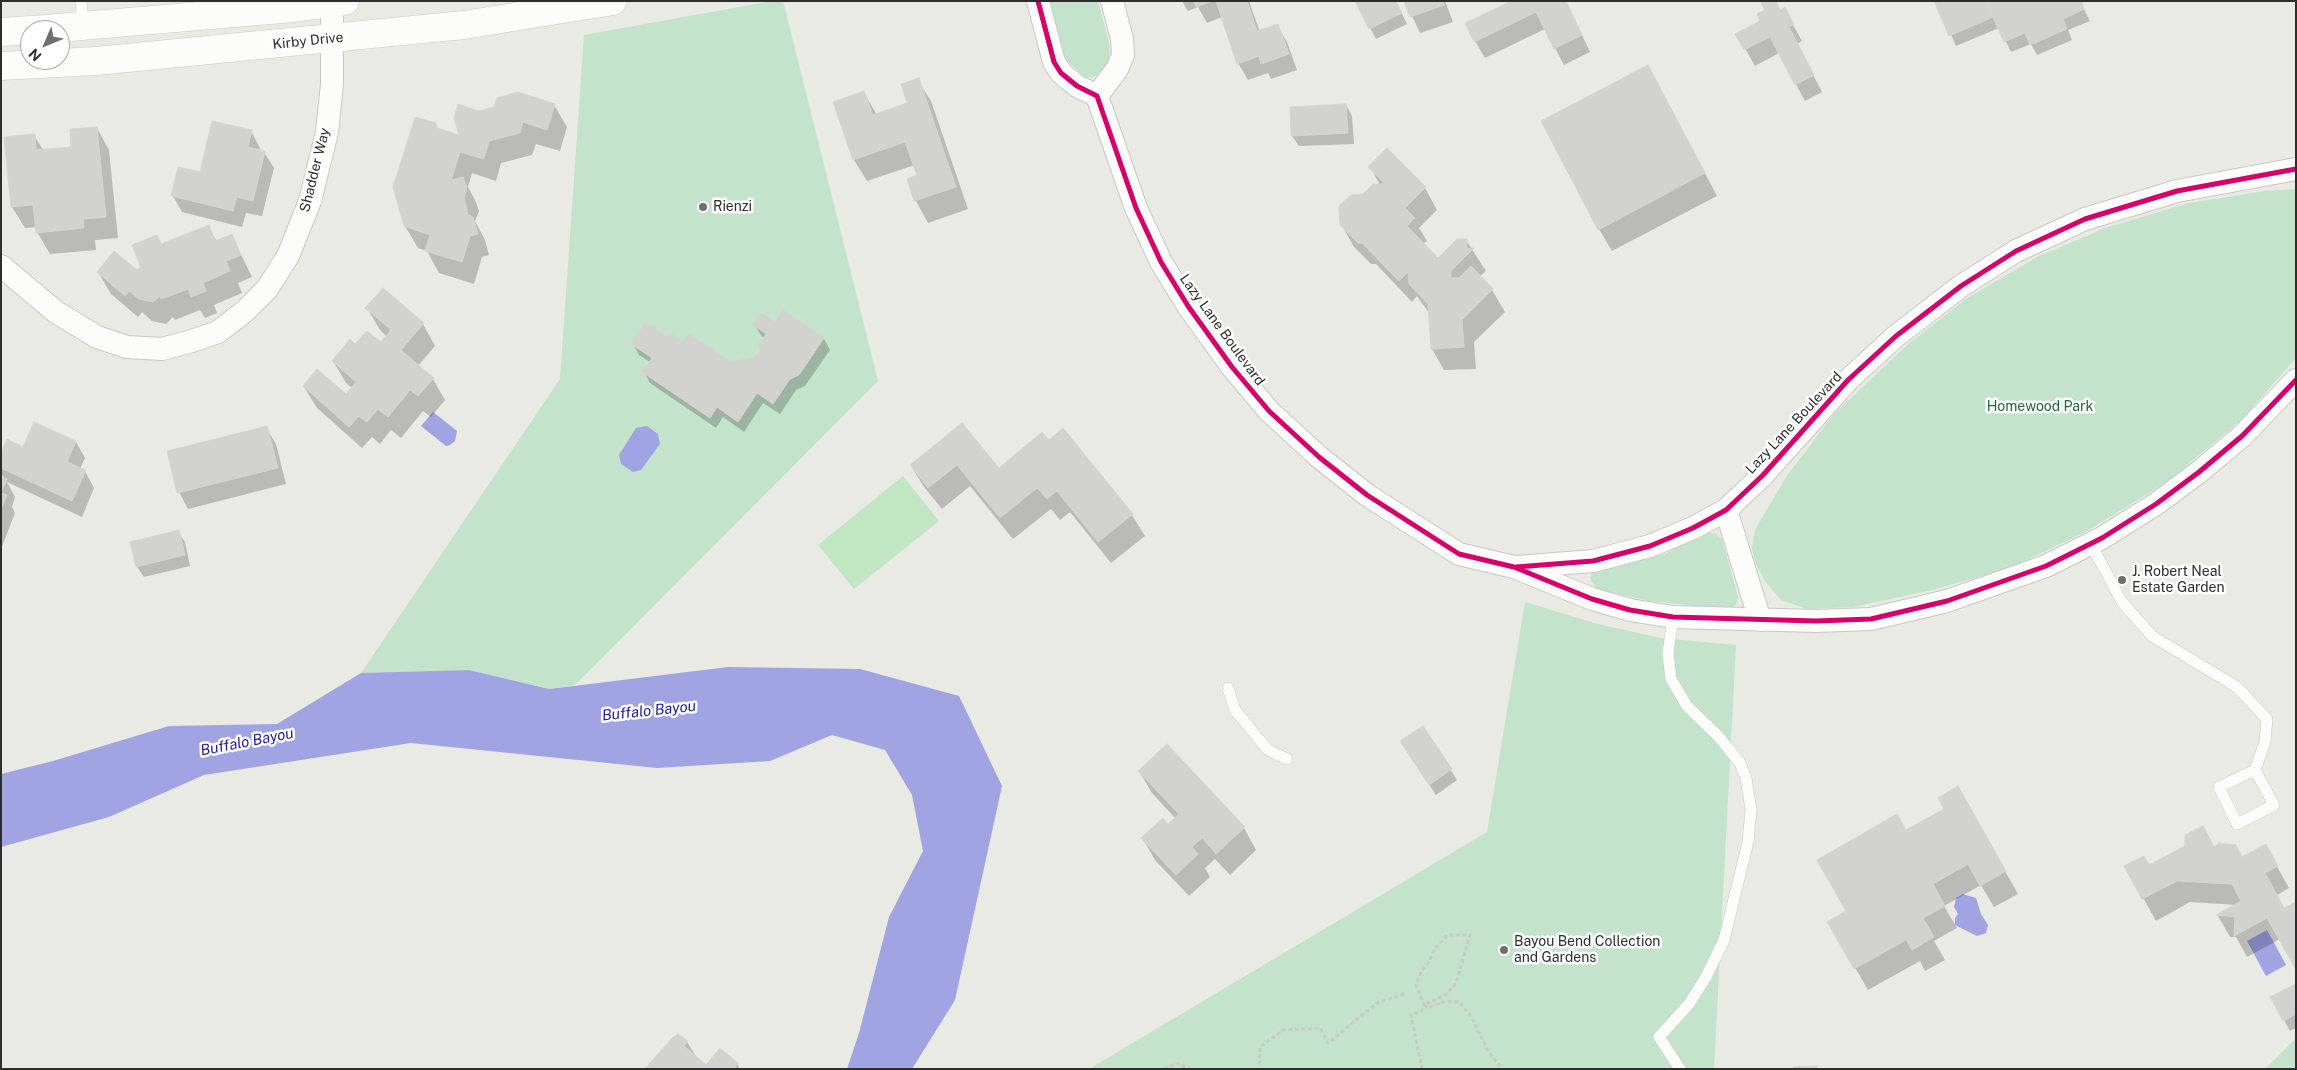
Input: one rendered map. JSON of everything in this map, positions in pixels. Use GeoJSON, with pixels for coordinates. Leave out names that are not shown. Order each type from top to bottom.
{"type":"FeatureCollection","features":[{"type":"Feature","properties":{"kind":"main road","name":"Kirby Drive"},"geometry":{"type":"LineString","coordinates":[[1,66],[96,61],[464,25],[613,1]]}},
{"type":"Feature","properties":{"kind":"main road"},"geometry":{"type":"LineString","coordinates":[[64,20],[82,14],[294,8],[339,2]]}},
{"type":"Feature","properties":{"kind":"main road"},"geometry":{"type":"LineString","coordinates":[[1,32],[20,31]]}},
{"type":"Feature","properties":{"kind":"street"},"geometry":{"type":"LineString","coordinates":[[1038,1],[1054,62],[1061,73],[1077,86],[1097,96],[1117,69],[1122,55],[1122,39],[1112,1]]}},
{"type":"Feature","properties":{"kind":"street","name":"Shadder Way"},"geometry":{"type":"LineString","coordinates":[[1,266],[56,312],[97,337],[127,346],[162,349],[218,332],[245,311],[268,289],[288,256],[310,201],[327,132],[332,84],[333,38],[339,2]]}},
{"type":"Feature","properties":{"kind":"street","name":"Lazy Lane Boulevard"},"geometry":{"type":"LineString","coordinates":[[1097,96],[1136,208],[1162,262],[1193,314],[1232,367],[1269,411],[1319,457],[1367,495],[1459,554],[1514,567],[1592,599],[1630,610],[1673,617],[1760,620],[1816,621],[1880,617],[1946,601],[1995,586],[2046,566],[2090,544],[2156,504],[2199,472],[2242,436],[2296,380]]}},
{"type":"Feature","properties":{"kind":"street","name":"Lazy Lane Boulevard"},"geometry":{"type":"LineString","coordinates":[[1514,567],[1593,561],[1650,546],[1693,528],[1726,510],[1763,475],[1848,380],[1896,336],[1961,286],[2016,251],[2086,219],[2176,191],[2296,169]]}},
{"type":"Feature","properties":{"kind":"street"},"geometry":{"type":"LineString","coordinates":[[1726,510],[1760,620]]}},
{"type":"Feature","properties":{"kind":"lane"},"geometry":{"type":"LineString","coordinates":[[2090,544],[2122,602],[2152,636],[2238,687],[2267,719],[2265,742],[2255,770],[2219,786],[2237,824],[2274,805],[2255,770]]}},
{"type":"Feature","properties":{"kind":"lane"},"geometry":{"type":"LineString","coordinates":[[1673,617],[1668,654],[1671,678],[1687,706],[1726,744],[1740,764],[1746,778],[1751,810],[1748,842],[1724,940],[1706,977],[1688,1004],[1659,1037],[1680,1069]]}},
{"type":"Feature","properties":{"kind":"lane"},"geometry":{"type":"LineString","coordinates":[[1228,688],[1235,710],[1268,750],[1287,759]]}},
{"type":"Feature","properties":{"kind":"path"},"geometry":{"type":"LineString","coordinates":[[1422,1069],[1412,1015],[1421,1011],[1424,1005],[1447,994],[1456,983],[1470,935],[1447,935],[1434,950],[1416,985],[1424,1005],[1428,1008],[1446,1001],[1459,1002],[1471,1016],[1488,1051],[1502,1069]]}},
{"type":"Feature","properties":{"kind":"path"},"geometry":{"type":"LineString","coordinates":[[1259,1065],[1260,1047],[1283,1030],[1320,1028],[1328,1043],[1377,1003],[1404,994]]}},
{"type":"Feature","properties":{"kind":"path"},"geometry":{"type":"LineString","coordinates":[[1164,1069],[1176,1063],[1190,1069]]}},
{"type":"Feature","properties":{"kind":"green space","name":"Rienzi"},"geometry":{"type":"Polygon","coordinates":[[[772,1],[783,1],[878,381],[575,685],[549,689],[469,670],[361,673],[560,379],[584,35],[772,1]]]}},
{"type":"Feature","properties":{"kind":"green space"},"geometry":{"type":"Polygon","coordinates":[[[1050,1],[1098,1],[1110,47],[1108,63],[1096,76],[1086,78],[1065,59],[1050,1]]]}},
{"type":"Feature","properties":{"kind":"green space","name":"Homewood Park"},"geometry":{"type":"Polygon","coordinates":[[[2296,189],[2296,358],[2241,420],[2168,481],[2087,531],[2010,568],[1928,591],[1853,607],[1807,609],[1781,600],[1765,581],[1755,562],[1752,548],[1755,530],[1786,477],[1834,414],[1906,346],[1966,299],[2037,257],[2105,228],[2189,203],[2265,191],[2296,189]]]}},
{"type":"Feature","properties":{"kind":"green space"},"geometry":{"type":"Polygon","coordinates":[[[903,476],[939,521],[854,589],[818,545],[903,476]]]}},
{"type":"Feature","properties":{"kind":"green space"},"geometry":{"type":"Polygon","coordinates":[[[1709,532],[1716,534],[1722,539],[1738,597],[1736,605],[1728,609],[1649,601],[1597,589],[1590,579],[1593,571],[1664,554],[1709,532]]]}},
{"type":"Feature","properties":{"kind":"green space","name":"Bayou Bend Collection and Gardens"},"geometry":{"type":"Polygon","coordinates":[[[1525,602],[1594,623],[1661,638],[1736,645],[1714,1069],[1089,1069],[1487,832],[1525,602]]]}},
{"type":"Feature","properties":{"kind":"green space"},"geometry":{"type":"Polygon","coordinates":[[[2296,1038],[2296,1069],[2265,1069],[2296,1038]]]}},
{"type":"Feature","properties":{"kind":"water"},"geometry":{"type":"Polygon","coordinates":[[[433,412],[457,431],[455,441],[450,445],[446,446],[421,426],[433,412]]]}},
{"type":"Feature","properties":{"kind":"water"},"geometry":{"type":"Polygon","coordinates":[[[647,426],[658,434],[660,444],[641,470],[633,472],[621,464],[619,455],[636,428],[647,426]]]}},
{"type":"Feature","properties":{"kind":"water","name":"Buffalo Bayou"},"geometry":{"type":"Polygon","coordinates":[[[728,667],[860,669],[959,696],[1002,786],[955,1000],[912,1069],[847,1069],[859,1033],[889,917],[923,851],[912,795],[885,750],[832,735],[770,761],[657,768],[411,743],[204,775],[109,817],[1,847],[1,774],[53,761],[169,726],[277,724],[361,673],[469,670],[549,689],[728,667]]]}},
{"type":"Feature","properties":{"kind":"water"},"geometry":{"type":"Polygon","coordinates":[[[1963,894],[1976,898],[1981,914],[1988,925],[1986,933],[1977,936],[1955,925],[1955,918],[1958,914],[1954,907],[1956,898],[1963,894]]]}},
{"type":"Feature","properties":{"kind":"water"},"geometry":{"type":"Polygon","coordinates":[[[2267,930],[2286,965],[2266,976],[2247,941],[2267,930]]]}},
{"type":"Feature","properties":{"kind":"building"},"geometry":{"type":"Polygon","coordinates":[[[1194,1],[1212,1],[1196,7],[1194,1]]]}},
{"type":"Feature","properties":{"kind":"building"},"geometry":{"type":"Polygon","coordinates":[[[1216,1],[1247,1],[1257,31],[1278,24],[1289,54],[1261,64],[1259,56],[1237,64],[1216,1]]]}},
{"type":"Feature","properties":{"kind":"building"},"geometry":{"type":"Polygon","coordinates":[[[1355,1],[1396,1],[1402,13],[1369,29],[1355,1]]]}},
{"type":"Feature","properties":{"kind":"building"},"geometry":{"type":"Polygon","coordinates":[[[1404,1],[1443,1],[1444,5],[1410,17],[1404,1]]]}},
{"type":"Feature","properties":{"kind":"building"},"geometry":{"type":"Polygon","coordinates":[[[1512,1],[1566,1],[1582,35],[1554,49],[1536,12],[1474,42],[1465,23],[1512,1]]]}},
{"type":"Feature","properties":{"kind":"building"},"geometry":{"type":"Polygon","coordinates":[[[1763,1],[1776,1],[1780,10],[1785,7],[1794,24],[1789,27],[1814,75],[1795,85],[1770,37],[1744,50],[1735,34],[1760,21],[1757,14],[1765,10],[1761,3],[1763,1]]]}},
{"type":"Feature","properties":{"kind":"building"},"geometry":{"type":"Polygon","coordinates":[[[1934,1],[1986,1],[1993,17],[1949,36],[1934,1]]]}},
{"type":"Feature","properties":{"kind":"building"},"geometry":{"type":"Polygon","coordinates":[[[1986,1],[2081,1],[2084,9],[2063,19],[2067,29],[2030,45],[2025,33],[2004,42],[1986,1]]]}},
{"type":"Feature","properties":{"kind":"building"},"geometry":{"type":"Polygon","coordinates":[[[1648,65],[1705,173],[1598,230],[1541,121],[1648,65]]]}},
{"type":"Feature","properties":{"kind":"building"},"geometry":{"type":"Polygon","coordinates":[[[919,78],[956,187],[914,201],[907,179],[917,175],[905,142],[853,160],[833,102],[864,91],[873,115],[907,103],[901,84],[919,78]]]}},
{"type":"Feature","properties":{"kind":"building"},"geometry":{"type":"Polygon","coordinates":[[[518,92],[555,104],[547,130],[523,122],[520,133],[489,141],[484,159],[460,152],[451,180],[463,177],[467,188],[464,198],[468,215],[473,217],[478,234],[470,236],[462,262],[425,251],[430,235],[404,226],[393,187],[415,117],[436,123],[437,128],[459,135],[454,118],[458,104],[479,111],[494,107],[497,98],[518,92]]]}},
{"type":"Feature","properties":{"kind":"building"},"geometry":{"type":"Polygon","coordinates":[[[1346,104],[1348,133],[1291,136],[1290,107],[1346,104]]]}},
{"type":"Feature","properties":{"kind":"building"},"geometry":{"type":"Polygon","coordinates":[[[212,121],[252,130],[248,147],[265,151],[253,201],[237,197],[233,211],[171,196],[178,167],[200,172],[212,121]]]}},
{"type":"Feature","properties":{"kind":"building"},"geometry":{"type":"Polygon","coordinates":[[[97,127],[106,217],[83,219],[84,228],[36,233],[33,205],[11,207],[4,137],[35,134],[36,150],[71,147],[70,129],[97,127]]]}},
{"type":"Feature","properties":{"kind":"building"},"geometry":{"type":"Polygon","coordinates":[[[1387,148],[1426,187],[1405,208],[1415,218],[1407,226],[1438,258],[1457,239],[1467,239],[1467,249],[1474,248],[1451,271],[1451,278],[1459,278],[1471,266],[1493,289],[1462,320],[1464,347],[1431,349],[1428,304],[1409,284],[1408,272],[1399,281],[1362,243],[1358,243],[1340,225],[1339,206],[1351,195],[1363,194],[1373,184],[1385,184],[1368,167],[1387,148]]]}},
{"type":"Feature","properties":{"kind":"building"},"geometry":{"type":"Polygon","coordinates":[[[209,225],[215,241],[232,234],[241,255],[226,261],[230,271],[203,283],[206,291],[191,297],[188,289],[161,299],[160,296],[153,302],[139,299],[129,291],[125,296],[97,272],[114,251],[137,270],[141,268],[132,245],[157,235],[161,244],[209,225]]]}},
{"type":"Feature","properties":{"kind":"building"},"geometry":{"type":"Polygon","coordinates":[[[383,288],[424,323],[401,350],[434,378],[418,396],[410,390],[388,417],[378,409],[367,422],[359,416],[349,427],[303,386],[317,369],[346,394],[356,382],[332,361],[350,339],[355,344],[367,331],[381,342],[391,330],[365,308],[383,288]]]}},
{"type":"Feature","properties":{"kind":"building"},"geometry":{"type":"Polygon","coordinates":[[[783,310],[824,338],[799,375],[790,379],[773,404],[757,393],[738,422],[717,407],[710,418],[642,372],[652,358],[631,344],[646,322],[667,337],[670,333],[683,342],[689,334],[730,362],[755,357],[760,350],[758,345],[766,334],[753,325],[761,313],[775,322],[783,310]]]}},
{"type":"Feature","properties":{"kind":"building"},"geometry":{"type":"Polygon","coordinates":[[[34,422],[76,441],[67,462],[86,470],[72,501],[1,468],[1,453],[7,439],[23,447],[34,422]]]}},
{"type":"Feature","properties":{"kind":"building"},"geometry":{"type":"Polygon","coordinates":[[[962,423],[999,468],[1042,432],[1049,440],[1063,428],[1133,514],[1098,542],[1057,491],[1047,499],[1037,488],[1000,518],[957,465],[928,488],[910,465],[962,423]]]}},
{"type":"Feature","properties":{"kind":"building"},"geometry":{"type":"Polygon","coordinates":[[[267,426],[278,468],[177,493],[167,451],[267,426]]]}},
{"type":"Feature","properties":{"kind":"building"},"geometry":{"type":"Polygon","coordinates":[[[1,477],[7,479],[1,493],[1,477]]]}},
{"type":"Feature","properties":{"kind":"building"},"geometry":{"type":"Polygon","coordinates":[[[1,493],[7,495],[1,509],[1,493]]]}},
{"type":"Feature","properties":{"kind":"building"},"geometry":{"type":"Polygon","coordinates":[[[179,530],[185,555],[136,567],[130,542],[179,530]]]}},
{"type":"Feature","properties":{"kind":"building"},"geometry":{"type":"Polygon","coordinates":[[[1423,726],[1452,769],[1429,785],[1400,741],[1423,726]]]}},
{"type":"Feature","properties":{"kind":"building"},"geometry":{"type":"Polygon","coordinates":[[[1167,744],[1245,827],[1216,854],[1202,838],[1192,847],[1198,854],[1176,875],[1141,838],[1163,818],[1168,824],[1179,814],[1138,771],[1167,744]]]}},
{"type":"Feature","properties":{"kind":"building"},"geometry":{"type":"Polygon","coordinates":[[[1958,786],[2006,871],[1980,886],[1968,864],[1933,884],[1945,906],[1923,918],[1934,937],[1912,950],[1906,940],[1854,969],[1827,922],[1846,911],[1817,860],[1897,814],[1906,830],[1944,809],[1938,798],[1958,786]]]}},
{"type":"Feature","properties":{"kind":"building"},"geometry":{"type":"Polygon","coordinates":[[[2203,826],[2214,847],[2219,843],[2236,845],[2242,857],[2266,844],[2278,866],[2265,873],[2284,908],[2296,902],[2296,970],[2267,918],[2234,936],[2235,917],[2216,915],[2241,901],[2232,884],[2177,881],[2142,899],[2124,866],[2144,856],[2149,865],[2185,846],[2185,835],[2203,826]]]}},
{"type":"Feature","properties":{"kind":"building"},"geometry":{"type":"Polygon","coordinates":[[[2296,984],[2296,1014],[2283,1021],[2270,997],[2296,984]]]}},
{"type":"Feature","properties":{"kind":"building"},"geometry":{"type":"Polygon","coordinates":[[[678,1034],[688,1041],[684,1046],[706,1065],[720,1048],[738,1063],[735,1067],[738,1069],[645,1069],[673,1037],[678,1034]]]}},
{"type":"Feature","properties":{"kind":"building"},"geometry":{"type":"Polygon","coordinates":[[[1817,1066],[1817,1069],[1793,1069],[1793,1067],[1817,1066]]]}},
{"type":"Feature","properties":{"kind":"cycle path"},"geometry":{"type":"LineString","coordinates":[[1038,1],[1054,62],[1061,73],[1077,86],[1097,96],[1136,208],[1161,262],[1188,306],[1232,367],[1269,411],[1319,457],[1367,495],[1459,554],[1514,567],[1592,599],[1630,610],[1673,617],[1816,621],[1871,619],[1947,601],[2046,566],[2102,538],[2156,504],[2199,472],[2242,436],[2296,380]]}},
{"type":"Feature","properties":{"kind":"cycle path"},"geometry":{"type":"LineString","coordinates":[[1516,567],[1593,561],[1650,546],[1693,528],[1726,510],[1763,475],[1848,380],[1896,336],[1961,286],[2016,251],[2085,219],[2177,191],[2296,169]]}},
{"type":"Feature","properties":{"kind":"place","name":"Rienzi"},"geometry":{"type":"Point","coordinates":[703,207]}},
{"type":"Feature","properties":{"kind":"place","name":"J. Robert Neal Estate Garden"},"geometry":{"type":"Point","coordinates":[2122,580]}},
{"type":"Feature","properties":{"kind":"place","name":"Bayou Bend Collection and Gardens"},"geometry":{"type":"Point","coordinates":[1504,950]}}]}
